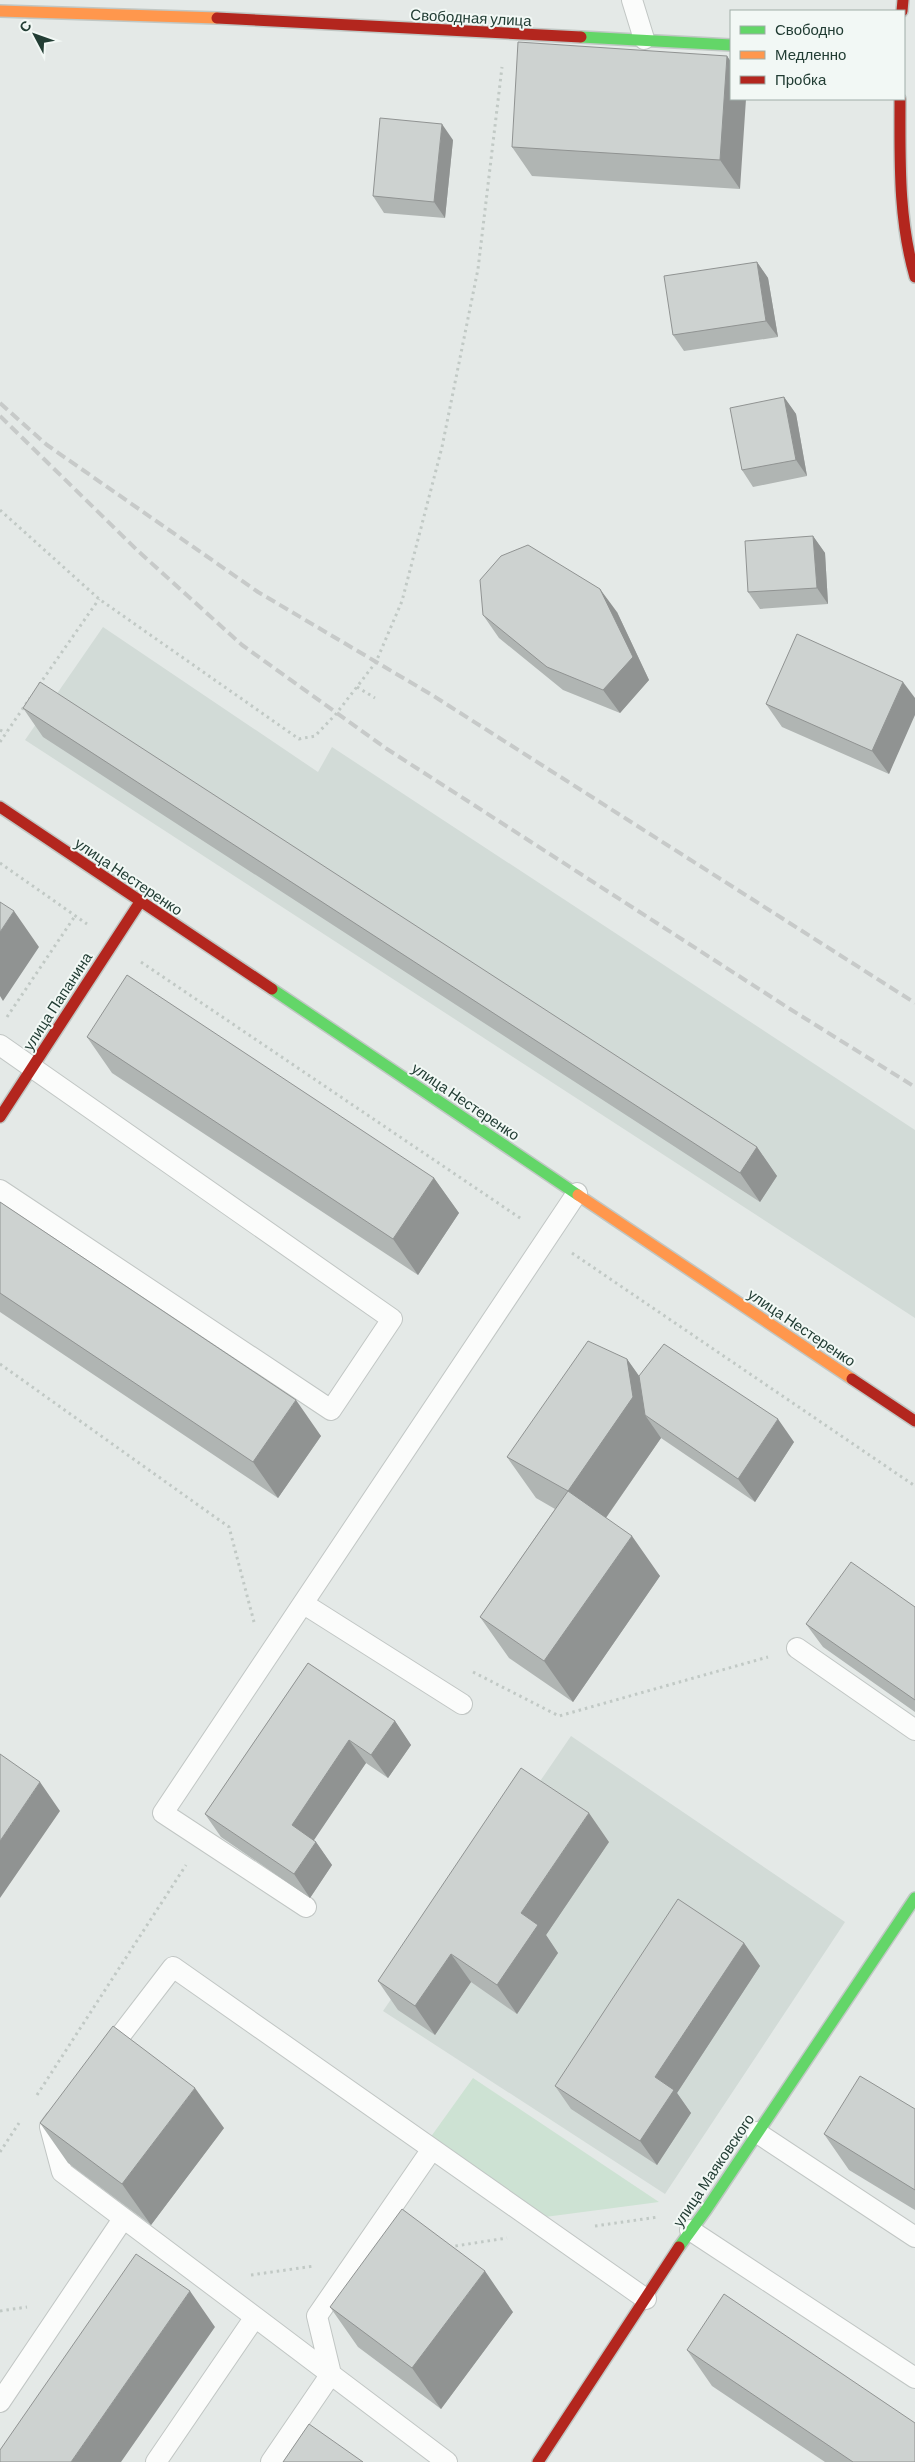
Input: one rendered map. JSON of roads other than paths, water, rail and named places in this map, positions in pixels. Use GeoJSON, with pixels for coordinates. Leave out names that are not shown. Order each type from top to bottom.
{"type":"FeatureCollection","features":[{"type":"Feature","properties":{"kind":"street","name":"Свободная улица"},"geometry":{"type":"LineString","coordinates":[[0,11],[211,18],[506,34],[644,39],[730,46]]}},
{"type":"Feature","properties":{"kind":"street"},"geometry":{"type":"LineString","coordinates":[[900,100],[901,216],[909,260],[915,277]]}},
{"type":"Feature","properties":{"kind":"street","name":"улица Нестеренко"},"geometry":{"type":"LineString","coordinates":[[0,807],[915,1421]]}},
{"type":"Feature","properties":{"kind":"street","name":"улица Папанина"},"geometry":{"type":"LineString","coordinates":[[0,1117],[140,902]]}},
{"type":"Feature","properties":{"kind":"street","name":"улица Маяковского"},"geometry":{"type":"LineString","coordinates":[[545,2459],[690,2230],[706,2210],[756,2132],[915,1898]]}},
{"type":"Feature","properties":{"kind":"lane"},"geometry":{"type":"LineString","coordinates":[[198,0],[211,18]]}},
{"type":"Feature","properties":{"kind":"lane"},"geometry":{"type":"LineString","coordinates":[[632,0],[644,39]]}},
{"type":"Feature","properties":{"kind":"lane"},"geometry":{"type":"LineString","coordinates":[[0,1045],[392,1320],[331,1410],[0,1190]]}},
{"type":"Feature","properties":{"kind":"lane"},"geometry":{"type":"LineString","coordinates":[[306,1907],[163,1813],[577,1193]]}},
{"type":"Feature","properties":{"kind":"lane"},"geometry":{"type":"LineString","coordinates":[[304,1604],[462,1704]]}},
{"type":"Feature","properties":{"kind":"lane"},"geometry":{"type":"LineString","coordinates":[[797,1648],[915,1730]]}},
{"type":"Feature","properties":{"kind":"lane"},"geometry":{"type":"LineString","coordinates":[[97,2066],[173,1968],[646,2299]]}},
{"type":"Feature","properties":{"kind":"lane"},"geometry":{"type":"LineString","coordinates":[[67,2104],[50,2127],[62,2172],[447,2462]]}},
{"type":"Feature","properties":{"kind":"lane"},"geometry":{"type":"LineString","coordinates":[[756,2132],[915,2237]]}},
{"type":"Feature","properties":{"kind":"lane"},"geometry":{"type":"LineString","coordinates":[[272,2462],[331,2374],[317,2316],[432,2149]]}},
{"type":"Feature","properties":{"kind":"lane"},"geometry":{"type":"LineString","coordinates":[[0,2402],[123,2219]]}},
{"type":"Feature","properties":{"kind":"lane"},"geometry":{"type":"LineString","coordinates":[[690,2230],[915,2378]]}},
{"type":"Feature","properties":{"kind":"lane"},"geometry":{"type":"LineString","coordinates":[[156,2462],[255,2317]]}},
{"type":"Feature","properties":{"kind":"railway"},"geometry":{"type":"LineString","coordinates":[[0,403],[47,445],[258,592],[432,695],[915,1003]]}},
{"type":"Feature","properties":{"kind":"railway"},"geometry":{"type":"LineString","coordinates":[[0,416],[138,551],[242,645],[387,749],[790,1009],[915,1087]]}}]}
